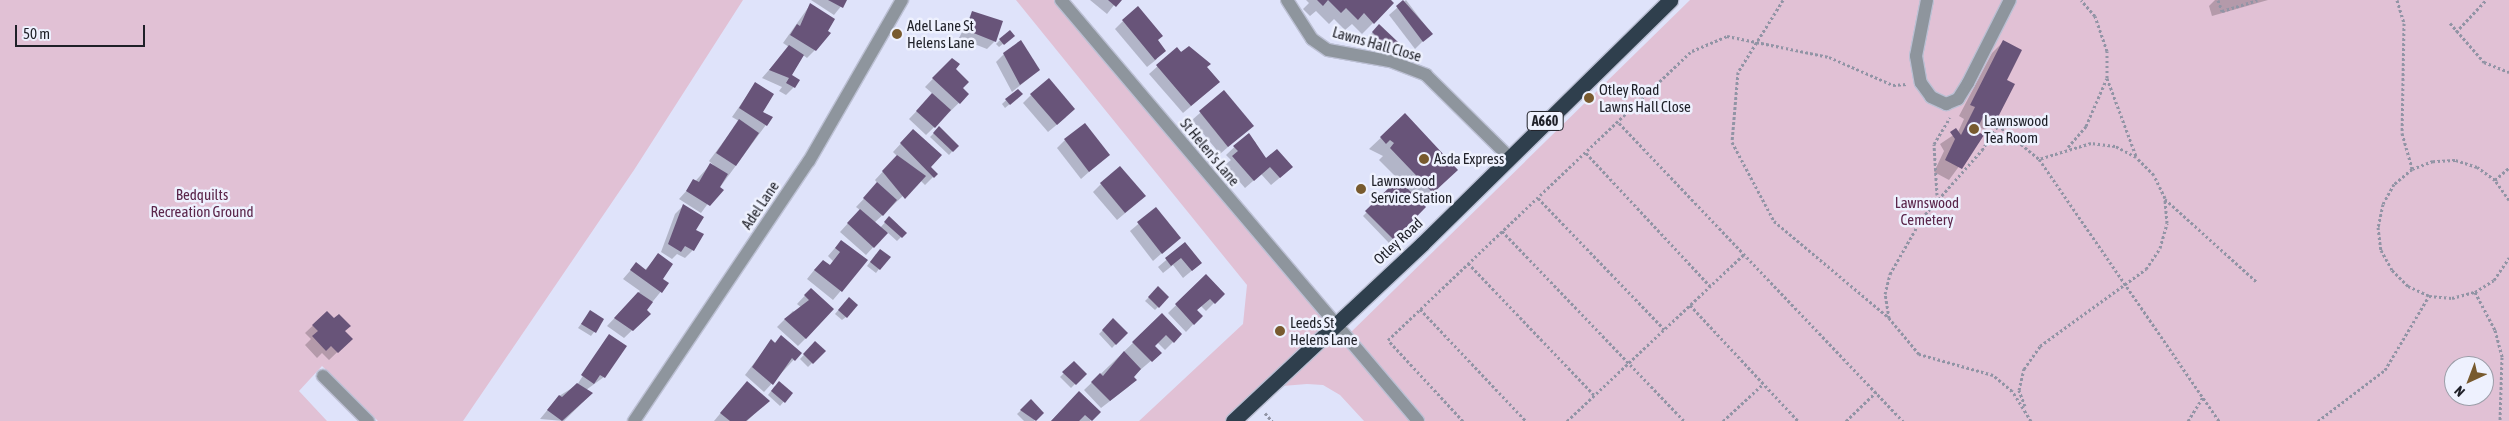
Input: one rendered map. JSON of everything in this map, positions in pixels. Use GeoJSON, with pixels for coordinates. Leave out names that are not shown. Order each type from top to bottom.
{"type":"FeatureCollection","features":[{"type":"Feature","properties":{"kind":"highway","name":"Otley Road"},"geometry":{"type":"LineString","coordinates":[[1233,421],[1669,0]]}},
{"type":"Feature","properties":{"kind":"street","name":"Adel Lane"},"geometry":{"type":"LineString","coordinates":[[634,421],[810,161],[902,0]]}},
{"type":"Feature","properties":{"kind":"street","name":"St Helen's Lane"},"geometry":{"type":"LineString","coordinates":[[1061,0],[1418,421]]}},
{"type":"Feature","properties":{"kind":"street","name":"Lawns Hall Close"},"geometry":{"type":"LineString","coordinates":[[1287,0],[1312,39],[1328,50],[1390,62],[1426,75],[1508,156]]}},
{"type":"Feature","properties":{"kind":"street"},"geometry":{"type":"LineString","coordinates":[[1927,0],[1916,56],[1921,83],[1930,97],[1946,104],[1958,99],[1968,83],[2010,0]]}},
{"type":"Feature","properties":{"kind":"street"},"geometry":{"type":"LineString","coordinates":[[323,376],[368,421]]}},
{"type":"Feature","properties":{"kind":"path"},"geometry":{"type":"LineString","coordinates":[[1783,0],[1738,72],[1732,142],[1774,221],[1889,318],[1919,354],[1993,375],[2026,411]]}},
{"type":"Feature","properties":{"kind":"path"},"geometry":{"type":"LineString","coordinates":[[2081,0],[2095,16],[2107,51],[2107,78],[2136,157]]}},
{"type":"Feature","properties":{"kind":"path"},"geometry":{"type":"LineString","coordinates":[[2218,0],[2222,11],[2257,0]]}},
{"type":"Feature","properties":{"kind":"path"},"geometry":{"type":"LineString","coordinates":[[2397,0],[2404,23],[2402,133],[2412,169]]}},
{"type":"Feature","properties":{"kind":"path"},"geometry":{"type":"LineString","coordinates":[[2456,32],[2486,0]]}},
{"type":"Feature","properties":{"kind":"path"},"geometry":{"type":"LineString","coordinates":[[2450,23],[2484,62],[2509,72]]}},
{"type":"Feature","properties":{"kind":"path"},"geometry":{"type":"LineString","coordinates":[[1463,421],[1388,340],[1619,123],[1692,51],[1727,36],[1829,56],[1893,85],[1921,83]]}},
{"type":"Feature","properties":{"kind":"path"},"geometry":{"type":"LineString","coordinates":[[2068,147],[2086,126],[2107,78]]}},
{"type":"Feature","properties":{"kind":"path"},"geometry":{"type":"LineString","coordinates":[[1937,196],[1934,144],[1951,118],[1946,104]]}},
{"type":"Feature","properties":{"kind":"path"},"geometry":{"type":"LineString","coordinates":[[1619,123],[1903,421]]}},
{"type":"Feature","properties":{"kind":"path"},"geometry":{"type":"LineString","coordinates":[[1889,318],[1885,294],[1890,274],[1937,196],[1982,150],[1998,125],[2039,159],[2219,421]]}},
{"type":"Feature","properties":{"kind":"path"},"geometry":{"type":"LineString","coordinates":[[2031,421],[2019,390],[2024,369],[2040,346],[2146,269],[2160,248],[2167,224],[2165,198],[2154,175],[2136,157],[2115,146],[2091,143],[2068,147],[2039,159]]}},
{"type":"Feature","properties":{"kind":"path"},"geometry":{"type":"LineString","coordinates":[[1586,153],[1710,286]]}},
{"type":"Feature","properties":{"kind":"path"},"geometry":{"type":"LineString","coordinates":[[2509,200],[2495,180],[2477,167],[2455,160],[2433,161],[2412,169],[2394,184],[2382,204],[2378,227],[2381,250],[2392,270],[2408,286],[2429,296],[2452,298],[2474,292],[2494,280],[2509,258]]}},
{"type":"Feature","properties":{"kind":"path"},"geometry":{"type":"LineString","coordinates":[[2495,180],[2509,168]]}},
{"type":"Feature","properties":{"kind":"path"},"geometry":{"type":"LineString","coordinates":[[1538,198],[1664,329]]}},
{"type":"Feature","properties":{"kind":"path"},"geometry":{"type":"LineString","coordinates":[[2165,198],[2257,282]]}},
{"type":"Feature","properties":{"kind":"path"},"geometry":{"type":"LineString","coordinates":[[1502,231],[1684,421]]}},
{"type":"Feature","properties":{"kind":"path"},"geometry":{"type":"LineString","coordinates":[[1567,421],[1744,254]]}},
{"type":"Feature","properties":{"kind":"path"},"geometry":{"type":"LineString","coordinates":[[1468,263],[1594,395]]}},
{"type":"Feature","properties":{"kind":"path"},"geometry":{"type":"LineString","coordinates":[[2474,292],[2495,330],[2502,357],[2500,421]]}},
{"type":"Feature","properties":{"kind":"path"},"geometry":{"type":"LineString","coordinates":[[2318,421],[2385,370],[2429,296]]}},
{"type":"Feature","properties":{"kind":"path"},"geometry":{"type":"LineString","coordinates":[[1690,305],[1798,421]]}},
{"type":"Feature","properties":{"kind":"path"},"geometry":{"type":"LineString","coordinates":[[1420,308],[1526,421]]}},
{"type":"Feature","properties":{"kind":"path"},"geometry":{"type":"LineString","coordinates":[[1723,421],[1763,384]]}},
{"type":"Feature","properties":{"kind":"path"},"geometry":{"type":"LineString","coordinates":[[1846,421],[1876,392]]}},
{"type":"Feature","properties":{"kind":"path"},"geometry":{"type":"LineString","coordinates":[[2188,421],[2203,397]]}},
{"type":"Feature","properties":{"kind":"green space","name":"Bedquilts Recreation Ground"},"geometry":{"type":"Polygon","coordinates":[[[0,0],[743,0],[634,170],[463,421],[378,421],[322,366],[299,391],[327,421],[0,421],[0,0]]]}},
{"type":"Feature","properties":{"kind":"green space","name":"Lawnswood Cemetery"},"geometry":{"type":"Polygon","coordinates":[[[1016,0],[1061,0],[1346,337],[1690,0],[2509,0],[2509,421],[1364,421],[1340,395],[1323,385],[1307,384],[1269,387],[1233,421],[1139,421],[1243,324],[1247,285],[1016,0]]]}},
{"type":"Feature","properties":{"kind":"building"},"geometry":{"type":"Polygon","coordinates":[[[828,0],[847,0],[843,8],[828,0]]]}},
{"type":"Feature","properties":{"kind":"building"},"geometry":{"type":"Polygon","coordinates":[[[1108,0],[1122,0],[1116,7],[1108,0]]]}},
{"type":"Feature","properties":{"kind":"building"},"geometry":{"type":"Polygon","coordinates":[[[1317,0],[1328,0],[1323,6],[1317,0]]]}},
{"type":"Feature","properties":{"kind":"building"},"geometry":{"type":"Polygon","coordinates":[[[1328,0],[1391,0],[1394,3],[1374,24],[1364,13],[1358,20],[1346,8],[1341,13],[1328,0]]]}},
{"type":"Feature","properties":{"kind":"building"},"geometry":{"type":"Polygon","coordinates":[[[1403,0],[1433,34],[1423,42],[1396,6],[1403,0]]]}},
{"type":"Feature","properties":{"kind":"building"},"geometry":{"type":"Polygon","coordinates":[[[810,3],[835,19],[828,31],[831,33],[816,51],[790,35],[797,24],[800,26],[810,3]]]}},
{"type":"Feature","properties":{"kind":"building"},"geometry":{"type":"Polygon","coordinates":[[[1138,6],[1163,36],[1158,40],[1166,51],[1155,60],[1122,20],[1138,6]]]}},
{"type":"Feature","properties":{"kind":"building"},"geometry":{"type":"Polygon","coordinates":[[[972,11],[1003,21],[996,42],[966,30],[972,11]]]}},
{"type":"Feature","properties":{"kind":"building"},"geometry":{"type":"Polygon","coordinates":[[[1379,24],[1398,42],[1390,50],[1372,32],[1379,24]]]}},
{"type":"Feature","properties":{"kind":"building"},"geometry":{"type":"Polygon","coordinates":[[[1010,30],[1015,36],[1004,45],[999,39],[1010,30]]]}},
{"type":"Feature","properties":{"kind":"building"},"geometry":{"type":"Polygon","coordinates":[[[1021,40],[1040,70],[1020,85],[1003,53],[1021,40]]]}},
{"type":"Feature","properties":{"kind":"building"},"geometry":{"type":"Polygon","coordinates":[[[2003,40],[2022,50],[2007,80],[2015,84],[1997,119],[1985,113],[1976,131],[1984,135],[1962,169],[1945,160],[1955,139],[1950,132],[1956,128],[1961,135],[1975,107],[1970,105],[2003,40]]]}},
{"type":"Feature","properties":{"kind":"building"},"geometry":{"type":"Polygon","coordinates":[[[789,45],[804,55],[792,75],[800,80],[795,88],[786,83],[789,78],[769,70],[789,45]]]}},
{"type":"Feature","properties":{"kind":"building"},"geometry":{"type":"Polygon","coordinates":[[[1189,46],[1211,64],[1207,67],[1220,82],[1191,106],[1156,65],[1177,47],[1181,52],[1189,46]]]}},
{"type":"Feature","properties":{"kind":"building"},"geometry":{"type":"Polygon","coordinates":[[[952,58],[960,64],[956,69],[969,82],[963,88],[969,94],[960,104],[932,78],[952,58]]]}},
{"type":"Feature","properties":{"kind":"building"},"geometry":{"type":"Polygon","coordinates":[[[1049,78],[1075,109],[1057,125],[1030,94],[1049,78]]]}},
{"type":"Feature","properties":{"kind":"building"},"geometry":{"type":"Polygon","coordinates":[[[755,82],[774,94],[763,112],[773,117],[767,126],[739,108],[755,82]]]}},
{"type":"Feature","properties":{"kind":"building"},"geometry":{"type":"Polygon","coordinates":[[[1018,89],[1023,94],[1010,105],[1005,99],[1018,89]]]}},
{"type":"Feature","properties":{"kind":"building"},"geometry":{"type":"Polygon","coordinates":[[[1224,90],[1254,126],[1228,147],[1199,111],[1224,90]]]}},
{"type":"Feature","properties":{"kind":"building"},"geometry":{"type":"Polygon","coordinates":[[[932,93],[951,110],[935,128],[916,111],[932,93]]]}},
{"type":"Feature","properties":{"kind":"building","name":"Asda Express"},"geometry":{"type":"Polygon","coordinates":[[[1405,113],[1458,170],[1433,193],[1390,148],[1394,143],[1390,140],[1386,144],[1380,137],[1405,113]]]}},
{"type":"Feature","properties":{"kind":"building"},"geometry":{"type":"Polygon","coordinates":[[[739,119],[759,133],[736,166],[716,153],[739,119]]]}},
{"type":"Feature","properties":{"kind":"building"},"geometry":{"type":"Polygon","coordinates":[[[1085,123],[1110,155],[1089,172],[1064,139],[1085,123]]]}},
{"type":"Feature","properties":{"kind":"building"},"geometry":{"type":"Polygon","coordinates":[[[939,126],[959,146],[953,152],[933,133],[939,126]]]}},
{"type":"Feature","properties":{"kind":"building"},"geometry":{"type":"Polygon","coordinates":[[[913,129],[942,155],[931,167],[938,174],[934,178],[900,143],[913,129]]]}},
{"type":"Feature","properties":{"kind":"building"},"geometry":{"type":"Polygon","coordinates":[[[1249,133],[1266,158],[1277,149],[1293,167],[1280,178],[1270,167],[1254,181],[1232,156],[1238,151],[1233,146],[1249,133]]]}},
{"type":"Feature","properties":{"kind":"building"},"geometry":{"type":"Polygon","coordinates":[[[897,155],[926,176],[905,199],[882,171],[897,155]]]}},
{"type":"Feature","properties":{"kind":"building"},"geometry":{"type":"Polygon","coordinates":[[[710,163],[728,174],[720,187],[724,190],[710,206],[686,191],[693,179],[699,182],[710,163]]]}},
{"type":"Feature","properties":{"kind":"building"},"geometry":{"type":"Polygon","coordinates":[[[1120,166],[1146,196],[1125,213],[1100,183],[1120,166]]]}},
{"type":"Feature","properties":{"kind":"building"},"geometry":{"type":"Polygon","coordinates":[[[1398,179],[1426,207],[1394,240],[1365,211],[1398,179]]]}},
{"type":"Feature","properties":{"kind":"building"},"geometry":{"type":"Polygon","coordinates":[[[877,182],[897,200],[883,216],[863,198],[877,182]]]}},
{"type":"Feature","properties":{"kind":"building"},"geometry":{"type":"Polygon","coordinates":[[[683,204],[704,217],[696,230],[704,234],[694,251],[685,246],[681,252],[668,244],[683,204]]]}},
{"type":"Feature","properties":{"kind":"building"},"geometry":{"type":"Polygon","coordinates":[[[1156,207],[1181,238],[1162,254],[1137,222],[1156,207]]]}},
{"type":"Feature","properties":{"kind":"building"},"geometry":{"type":"Polygon","coordinates":[[[860,209],[888,233],[874,248],[847,223],[860,209]]]}},
{"type":"Feature","properties":{"kind":"building"},"geometry":{"type":"Polygon","coordinates":[[[889,216],[907,233],[902,238],[884,222],[889,216]]]}},
{"type":"Feature","properties":{"kind":"building"},"geometry":{"type":"Polygon","coordinates":[[[841,240],[868,260],[842,292],[814,270],[823,260],[830,265],[840,252],[835,248],[841,240]]]}},
{"type":"Feature","properties":{"kind":"building"},"geometry":{"type":"Polygon","coordinates":[[[1185,242],[1202,263],[1192,271],[1181,258],[1171,266],[1165,258],[1185,242]]]}},
{"type":"Feature","properties":{"kind":"building"},"geometry":{"type":"Polygon","coordinates":[[[880,249],[891,257],[880,270],[870,262],[880,249]]]}},
{"type":"Feature","properties":{"kind":"building"},"geometry":{"type":"Polygon","coordinates":[[[658,253],[673,264],[663,279],[669,283],[662,293],[630,270],[636,262],[646,270],[658,253]]]}},
{"type":"Feature","properties":{"kind":"building"},"geometry":{"type":"Polygon","coordinates":[[[1206,274],[1225,294],[1215,304],[1210,299],[1197,310],[1203,316],[1194,325],[1175,304],[1206,274]]]}},
{"type":"Feature","properties":{"kind":"building"},"geometry":{"type":"Polygon","coordinates":[[[1158,286],[1169,297],[1159,308],[1148,297],[1158,286]]]}},
{"type":"Feature","properties":{"kind":"building"},"geometry":{"type":"Polygon","coordinates":[[[811,288],[834,309],[806,339],[784,319],[809,300],[804,295],[811,288]]]}},
{"type":"Feature","properties":{"kind":"building"},"geometry":{"type":"Polygon","coordinates":[[[638,292],[653,302],[647,310],[651,314],[633,331],[614,318],[638,292]]]}},
{"type":"Feature","properties":{"kind":"building"},"geometry":{"type":"Polygon","coordinates":[[[849,297],[858,305],[847,318],[838,310],[849,297]]]}},
{"type":"Feature","properties":{"kind":"building"},"geometry":{"type":"Polygon","coordinates":[[[590,310],[604,319],[596,333],[581,324],[590,310]]]}},
{"type":"Feature","properties":{"kind":"building"},"geometry":{"type":"Polygon","coordinates":[[[327,311],[334,318],[339,314],[351,326],[345,331],[353,339],[338,353],[331,346],[326,351],[312,336],[318,331],[312,325],[327,311]]]}},
{"type":"Feature","properties":{"kind":"building"},"geometry":{"type":"Polygon","coordinates":[[[1162,313],[1182,334],[1174,343],[1166,335],[1155,346],[1162,353],[1152,362],[1132,342],[1162,313]]]}},
{"type":"Feature","properties":{"kind":"building"},"geometry":{"type":"Polygon","coordinates":[[[1113,318],[1128,333],[1116,345],[1102,330],[1113,318]]]}},
{"type":"Feature","properties":{"kind":"building"},"geometry":{"type":"Polygon","coordinates":[[[609,334],[627,346],[605,378],[600,375],[594,384],[581,375],[609,334]]]}},
{"type":"Feature","properties":{"kind":"building"},"geometry":{"type":"Polygon","coordinates":[[[781,335],[802,353],[795,361],[792,358],[773,385],[752,367],[771,339],[775,343],[781,335]]]}},
{"type":"Feature","properties":{"kind":"building"},"geometry":{"type":"Polygon","coordinates":[[[815,341],[826,351],[813,364],[803,354],[815,341]]]}},
{"type":"Feature","properties":{"kind":"building"},"geometry":{"type":"Polygon","coordinates":[[[1124,351],[1141,369],[1134,377],[1137,380],[1110,401],[1091,382],[1100,373],[1103,376],[1124,351]]]}},
{"type":"Feature","properties":{"kind":"building"},"geometry":{"type":"Polygon","coordinates":[[[1074,361],[1087,374],[1076,385],[1062,372],[1074,361]]]}},
{"type":"Feature","properties":{"kind":"building"},"geometry":{"type":"Polygon","coordinates":[[[747,381],[770,401],[746,421],[730,421],[720,413],[747,381]]]}},
{"type":"Feature","properties":{"kind":"building"},"geometry":{"type":"Polygon","coordinates":[[[779,381],[793,393],[785,403],[771,391],[779,381]]]}},
{"type":"Feature","properties":{"kind":"building"},"geometry":{"type":"Polygon","coordinates":[[[577,383],[593,393],[562,421],[547,410],[559,395],[562,397],[577,383]]]}},
{"type":"Feature","properties":{"kind":"building"},"geometry":{"type":"Polygon","coordinates":[[[1079,391],[1101,412],[1092,421],[1085,415],[1079,421],[1051,421],[1079,391]]]}},
{"type":"Feature","properties":{"kind":"building"},"geometry":{"type":"Polygon","coordinates":[[[1031,399],[1044,413],[1036,421],[1020,410],[1031,399]]]}},
{"type":"Feature","properties":{"kind":"place","name":"Adel Lane St Helens Lane"},"geometry":{"type":"Point","coordinates":[897,34]}},
{"type":"Feature","properties":{"kind":"place","name":"Otley Road Lawns Hall Close"},"geometry":{"type":"Point","coordinates":[1589,98]}},
{"type":"Feature","properties":{"kind":"place","name":"Lawnswood Tea Room"},"geometry":{"type":"Point","coordinates":[1974,129]}},
{"type":"Feature","properties":{"kind":"place","name":"Asda Express"},"geometry":{"type":"Point","coordinates":[1424,159]}},
{"type":"Feature","properties":{"kind":"place","name":"Lawnswood Service Station"},"geometry":{"type":"Point","coordinates":[1361,189]}},
{"type":"Feature","properties":{"kind":"place","name":"Leeds St Helens Lane"},"geometry":{"type":"Point","coordinates":[1280,331]}}]}
